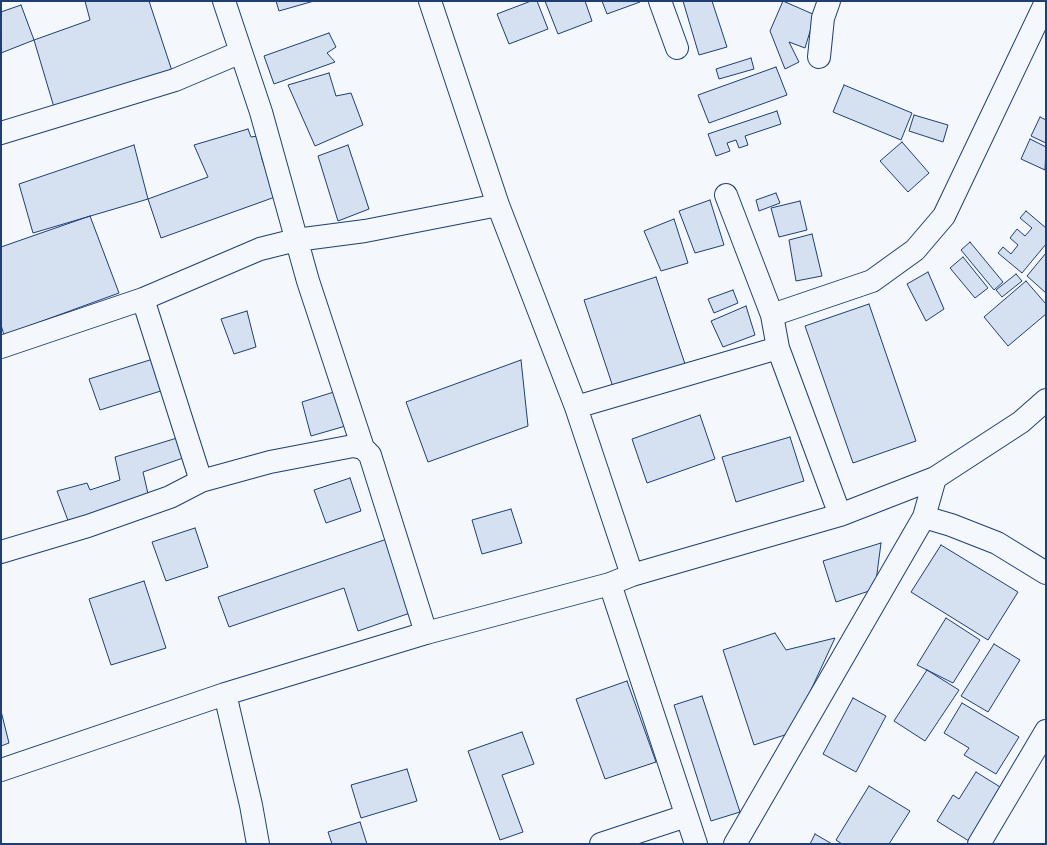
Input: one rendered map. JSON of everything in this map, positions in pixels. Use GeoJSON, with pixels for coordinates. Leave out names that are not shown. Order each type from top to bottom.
{"type":"FeatureCollection","features":[{"type":"Feature","properties":{"kind":"street"},"geometry":{"type":"LineString","coordinates":[[224,1],[261,112],[308,281],[363,448]]}},
{"type":"Feature","properties":{"kind":"street"},"geometry":{"type":"LineString","coordinates":[[430,1],[498,204],[576,407],[632,575]]}},
{"type":"Feature","properties":{"kind":"street"},"geometry":{"type":"LineString","coordinates":[[660,1],[677,48]]}},
{"type":"Feature","properties":{"kind":"street"},"geometry":{"type":"LineString","coordinates":[[819,57],[823,18],[829,1]]}},
{"type":"Feature","properties":{"kind":"street"},"geometry":{"type":"LineString","coordinates":[[772,315],[872,281],[915,250],[944,216],[1046,2]]}},
{"type":"Feature","properties":{"kind":"street"},"geometry":{"type":"LineString","coordinates":[[1,133],[175,80],[241,52]]}},
{"type":"Feature","properties":{"kind":"street"},"geometry":{"type":"LineString","coordinates":[[726,195],[772,315],[778,348],[840,515]]}},
{"type":"Feature","properties":{"kind":"street"},"geometry":{"type":"LineString","coordinates":[[1,347],[143,299],[260,249],[296,240],[372,229],[498,204]]}},
{"type":"Feature","properties":{"kind":"street"},"geometry":{"type":"LineString","coordinates":[[143,299],[201,481]]}},
{"type":"Feature","properties":{"kind":"street"},"geometry":{"type":"LineString","coordinates":[[576,407],[778,348]]}},
{"type":"Feature","properties":{"kind":"street"},"geometry":{"type":"LineString","coordinates":[[1,770],[225,694],[426,633],[610,584],[632,575],[840,515],[935,478],[1021,422],[1046,400]]}},
{"type":"Feature","properties":{"kind":"street"},"geometry":{"type":"LineString","coordinates":[[1,552],[88,526],[148,505],[170,497],[201,481],[270,462],[353,446],[363,448],[370,454],[426,633]]}},
{"type":"Feature","properties":{"kind":"street"},"geometry":{"type":"LineString","coordinates":[[736,844],[924,517],[935,478]]}},
{"type":"Feature","properties":{"kind":"street"},"geometry":{"type":"LineString","coordinates":[[924,517],[951,525],[997,543],[1046,573]]}},
{"type":"Feature","properties":{"kind":"street"},"geometry":{"type":"LineString","coordinates":[[610,584],[696,844]]}},
{"type":"Feature","properties":{"kind":"street"},"geometry":{"type":"LineString","coordinates":[[225,694],[251,805],[258,844]]}},
{"type":"Feature","properties":{"kind":"street"},"geometry":{"type":"LineString","coordinates":[[979,844],[1046,731]]}},
{"type":"Feature","properties":{"kind":"street"},"geometry":{"type":"LineString","coordinates":[[601,844],[686,816]]}},
{"type":"Feature","properties":{"kind":"building"},"geometry":{"type":"Polygon","coordinates":[[[85,1],[149,1],[173,74],[56,114],[34,40],[90,20],[85,1]]]}},
{"type":"Feature","properties":{"kind":"building"},"geometry":{"type":"Polygon","coordinates":[[[276,1],[314,1],[279,11],[276,1]]]}},
{"type":"Feature","properties":{"kind":"building"},"geometry":{"type":"Polygon","coordinates":[[[531,1],[537,1],[548,29],[509,44],[497,14],[531,1]]]}},
{"type":"Feature","properties":{"kind":"building"},"geometry":{"type":"Polygon","coordinates":[[[545,1],[585,1],[592,21],[558,34],[545,1]]]}},
{"type":"Feature","properties":{"kind":"building"},"geometry":{"type":"Polygon","coordinates":[[[602,1],[640,1],[640,2],[607,14],[602,1]]]}},
{"type":"Feature","properties":{"kind":"building"},"geometry":{"type":"Polygon","coordinates":[[[683,1],[712,1],[727,47],[699,55],[683,1]]]}},
{"type":"Feature","properties":{"kind":"building"},"geometry":{"type":"Polygon","coordinates":[[[783,1],[815,15],[805,48],[789,42],[799,62],[785,69],[770,31],[783,1]]]}},
{"type":"Feature","properties":{"kind":"building"},"geometry":{"type":"Polygon","coordinates":[[[21,5],[34,40],[1,53],[1,12],[21,5]]]}},
{"type":"Feature","properties":{"kind":"building"},"geometry":{"type":"Polygon","coordinates":[[[329,33],[336,47],[327,53],[335,62],[274,84],[264,56],[329,33]]]}},
{"type":"Feature","properties":{"kind":"building"},"geometry":{"type":"Polygon","coordinates":[[[751,58],[754,69],[719,79],[716,69],[751,58]]]}},
{"type":"Feature","properties":{"kind":"building"},"geometry":{"type":"Polygon","coordinates":[[[776,67],[787,95],[709,123],[698,95],[776,67]]]}},
{"type":"Feature","properties":{"kind":"building"},"geometry":{"type":"Polygon","coordinates":[[[329,73],[336,96],[351,93],[363,125],[315,146],[288,85],[329,73]]]}},
{"type":"Feature","properties":{"kind":"building"},"geometry":{"type":"Polygon","coordinates":[[[844,85],[912,113],[901,140],[833,112],[844,85]]]}},
{"type":"Feature","properties":{"kind":"building"},"geometry":{"type":"Polygon","coordinates":[[[777,111],[781,124],[745,136],[748,145],[739,148],[736,140],[727,143],[730,151],[716,156],[708,134],[777,111]]]}},
{"type":"Feature","properties":{"kind":"building"},"geometry":{"type":"Polygon","coordinates":[[[914,115],[948,125],[943,142],[909,131],[914,115]]]}},
{"type":"Feature","properties":{"kind":"building"},"geometry":{"type":"Polygon","coordinates":[[[1040,117],[1046,120],[1046,143],[1031,136],[1040,117]]]}},
{"type":"Feature","properties":{"kind":"building"},"geometry":{"type":"Polygon","coordinates":[[[248,129],[251,137],[258,136],[262,159],[275,197],[161,238],[148,199],[208,177],[194,145],[248,129]]]}},
{"type":"Feature","properties":{"kind":"building"},"geometry":{"type":"Polygon","coordinates":[[[1030,139],[1046,147],[1045,170],[1021,159],[1030,139]]]}},
{"type":"Feature","properties":{"kind":"building"},"geometry":{"type":"Polygon","coordinates":[[[902,142],[929,173],[908,192],[880,161],[902,142]]]}},
{"type":"Feature","properties":{"kind":"building"},"geometry":{"type":"Polygon","coordinates":[[[134,145],[148,199],[33,233],[19,184],[134,145]]]}},
{"type":"Feature","properties":{"kind":"building"},"geometry":{"type":"Polygon","coordinates":[[[348,145],[369,209],[338,221],[318,156],[348,145]]]}},
{"type":"Feature","properties":{"kind":"building"},"geometry":{"type":"Polygon","coordinates":[[[776,193],[780,203],[759,211],[756,200],[776,193]]]}},
{"type":"Feature","properties":{"kind":"building"},"geometry":{"type":"Polygon","coordinates":[[[710,200],[724,245],[695,253],[679,211],[710,200]]]}},
{"type":"Feature","properties":{"kind":"building"},"geometry":{"type":"Polygon","coordinates":[[[800,201],[807,230],[779,237],[771,208],[800,201]]]}},
{"type":"Feature","properties":{"kind":"building"},"geometry":{"type":"Polygon","coordinates":[[[1026,211],[1046,228],[1046,244],[1022,273],[998,253],[1003,247],[1011,254],[1018,245],[1010,238],[1017,229],[1025,236],[1032,228],[1020,218],[1026,211]]]}},
{"type":"Feature","properties":{"kind":"building"},"geometry":{"type":"Polygon","coordinates":[[[90,216],[119,293],[4,335],[1,325],[1,247],[90,216]]]}},
{"type":"Feature","properties":{"kind":"building"},"geometry":{"type":"Polygon","coordinates":[[[674,219],[688,263],[661,271],[644,231],[674,219]]]}},
{"type":"Feature","properties":{"kind":"building"},"geometry":{"type":"Polygon","coordinates":[[[812,234],[822,276],[796,281],[789,240],[812,234]]]}},
{"type":"Feature","properties":{"kind":"building"},"geometry":{"type":"Polygon","coordinates":[[[970,242],[1003,282],[994,290],[961,250],[970,242]]]}},
{"type":"Feature","properties":{"kind":"building"},"geometry":{"type":"Polygon","coordinates":[[[1046,253],[1046,293],[1027,276],[1046,253]]]}},
{"type":"Feature","properties":{"kind":"building"},"geometry":{"type":"Polygon","coordinates":[[[963,257],[988,288],[975,298],[950,268],[963,257]]]}},
{"type":"Feature","properties":{"kind":"building"},"geometry":{"type":"Polygon","coordinates":[[[928,272],[944,309],[926,321],[907,284],[928,272]]]}},
{"type":"Feature","properties":{"kind":"building"},"geometry":{"type":"Polygon","coordinates":[[[1016,274],[1022,281],[1002,297],[996,290],[1016,274]]]}},
{"type":"Feature","properties":{"kind":"building"},"geometry":{"type":"Polygon","coordinates":[[[656,277],[687,370],[615,393],[584,300],[656,277]]]}},
{"type":"Feature","properties":{"kind":"building"},"geometry":{"type":"Polygon","coordinates":[[[1026,281],[1046,304],[1046,314],[1008,346],[984,317],[1026,281]]]}},
{"type":"Feature","properties":{"kind":"building"},"geometry":{"type":"Polygon","coordinates":[[[733,290],[738,303],[714,313],[708,299],[733,290]]]}},
{"type":"Feature","properties":{"kind":"building"},"geometry":{"type":"Polygon","coordinates":[[[869,304],[916,441],[853,463],[805,326],[869,304]]]}},
{"type":"Feature","properties":{"kind":"building"},"geometry":{"type":"Polygon","coordinates":[[[746,306],[755,335],[723,347],[711,321],[746,306]]]}},
{"type":"Feature","properties":{"kind":"building"},"geometry":{"type":"Polygon","coordinates":[[[247,311],[256,347],[234,354],[221,319],[247,311]]]}},
{"type":"Feature","properties":{"kind":"building"},"geometry":{"type":"Polygon","coordinates":[[[153,359],[164,390],[100,410],[89,379],[153,359]]]}},
{"type":"Feature","properties":{"kind":"building"},"geometry":{"type":"Polygon","coordinates":[[[521,360],[528,426],[428,462],[406,402],[521,360]]]}},
{"type":"Feature","properties":{"kind":"building"},"geometry":{"type":"Polygon","coordinates":[[[337,391],[349,425],[311,436],[302,402],[337,391]]]}},
{"type":"Feature","properties":{"kind":"building"},"geometry":{"type":"Polygon","coordinates":[[[700,415],[715,459],[647,483],[632,439],[700,415]]]}},
{"type":"Feature","properties":{"kind":"building"},"geometry":{"type":"Polygon","coordinates":[[[790,437],[804,481],[736,502],[722,457],[790,437]]]}},
{"type":"Feature","properties":{"kind":"building"},"geometry":{"type":"Polygon","coordinates":[[[177,438],[183,458],[143,472],[149,498],[70,526],[57,491],[87,483],[90,490],[120,480],[115,457],[177,438]]]}},
{"type":"Feature","properties":{"kind":"building"},"geometry":{"type":"Polygon","coordinates":[[[350,478],[361,511],[326,523],[314,490],[350,478]]]}},
{"type":"Feature","properties":{"kind":"building"},"geometry":{"type":"Polygon","coordinates":[[[511,509],[522,543],[482,554],[472,520],[511,509]]]}},
{"type":"Feature","properties":{"kind":"building"},"geometry":{"type":"Polygon","coordinates":[[[195,528],[208,567],[166,581],[152,542],[195,528]]]}},
{"type":"Feature","properties":{"kind":"building"},"geometry":{"type":"Polygon","coordinates":[[[387,539],[413,612],[358,631],[344,588],[229,627],[218,597],[387,539]]]}},
{"type":"Feature","properties":{"kind":"building"},"geometry":{"type":"Polygon","coordinates":[[[881,543],[875,589],[836,602],[823,561],[881,543]]]}},
{"type":"Feature","properties":{"kind":"building"},"geometry":{"type":"Polygon","coordinates":[[[941,545],[1018,592],[988,640],[911,592],[941,545]]]}},
{"type":"Feature","properties":{"kind":"building"},"geometry":{"type":"Polygon","coordinates":[[[144,581],[166,648],[111,665],[89,599],[144,581]]]}},
{"type":"Feature","properties":{"kind":"building"},"geometry":{"type":"Polygon","coordinates":[[[946,618],[980,640],[953,683],[917,665],[946,618]]]}},
{"type":"Feature","properties":{"kind":"building"},"geometry":{"type":"Polygon","coordinates":[[[775,633],[786,650],[835,638],[791,733],[754,745],[723,650],[775,633]]]}},
{"type":"Feature","properties":{"kind":"building"},"geometry":{"type":"Polygon","coordinates":[[[994,644],[1020,660],[988,712],[961,696],[994,644]]]}},
{"type":"Feature","properties":{"kind":"building"},"geometry":{"type":"Polygon","coordinates":[[[927,670],[959,690],[925,741],[894,721],[927,670]]]}},
{"type":"Feature","properties":{"kind":"building"},"geometry":{"type":"Polygon","coordinates":[[[627,681],[656,762],[605,779],[576,699],[627,681]]]}},
{"type":"Feature","properties":{"kind":"building"},"geometry":{"type":"Polygon","coordinates":[[[702,696],[740,812],[711,821],[674,705],[702,696]]]}},
{"type":"Feature","properties":{"kind":"building"},"geometry":{"type":"Polygon","coordinates":[[[853,698],[886,716],[856,772],[823,754],[853,698]]]}},
{"type":"Feature","properties":{"kind":"building"},"geometry":{"type":"Polygon","coordinates":[[[962,703],[1019,737],[996,774],[964,755],[969,748],[944,733],[962,703]]]}},
{"type":"Feature","properties":{"kind":"building"},"geometry":{"type":"Polygon","coordinates":[[[1,711],[9,743],[1,746],[1,711]]]}},
{"type":"Feature","properties":{"kind":"building"},"geometry":{"type":"Polygon","coordinates":[[[522,732],[534,764],[502,775],[523,832],[500,840],[468,751],[522,732]]]}},
{"type":"Feature","properties":{"kind":"building"},"geometry":{"type":"Polygon","coordinates":[[[407,769],[417,801],[361,818],[351,785],[407,769]]]}},
{"type":"Feature","properties":{"kind":"building"},"geometry":{"type":"Polygon","coordinates":[[[976,772],[1005,790],[972,843],[937,821],[953,795],[959,799],[976,772]]]}},
{"type":"Feature","properties":{"kind":"building"},"geometry":{"type":"Polygon","coordinates":[[[869,786],[910,811],[889,844],[842,844],[836,840],[869,786]]]}},
{"type":"Feature","properties":{"kind":"building"},"geometry":{"type":"Polygon","coordinates":[[[360,822],[367,844],[332,844],[328,832],[360,822]]]}},
{"type":"Feature","properties":{"kind":"building"},"geometry":{"type":"Polygon","coordinates":[[[815,834],[832,844],[810,844],[815,834]]]}}]}
